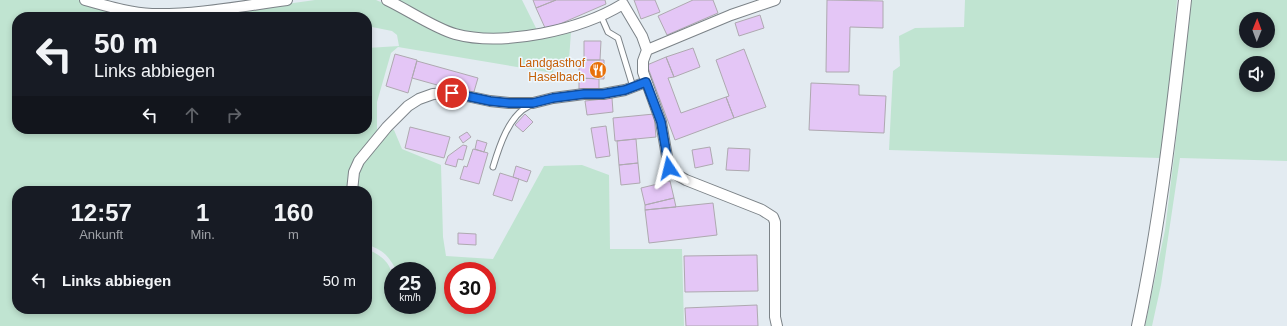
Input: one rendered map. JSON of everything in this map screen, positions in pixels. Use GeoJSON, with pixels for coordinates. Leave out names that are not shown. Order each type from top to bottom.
{"type":"FeatureCollection","features":[{"type":"Feature","properties":{"kind":"street"},"geometry":{"type":"LineString","coordinates":[[86,0],[132,12]]}},
{"type":"Feature","properties":{"kind":"street"},"geometry":{"type":"LineString","coordinates":[[201,12],[287,0]]}},
{"type":"Feature","properties":{"kind":"street"},"geometry":{"type":"LineString","coordinates":[[387,0],[454,34],[496,38],[544,33],[601,16],[623,2],[642,36],[647,50]]}},
{"type":"Feature","properties":{"kind":"street"},"geometry":{"type":"LineString","coordinates":[[775,0],[731,15],[647,50],[642,61],[646,82],[661,122],[669,168],[672,172],[686,180],[762,210],[773,218],[775,222],[776,326]]}},
{"type":"Feature","properties":{"kind":"street"},"geometry":{"type":"LineString","coordinates":[[1138,326],[1147,286],[1160,211],[1185,0]]}},
{"type":"Feature","properties":{"kind":"street"},"geometry":{"type":"LineString","coordinates":[[353,186],[354,172],[359,161],[387,127],[408,106],[419,99],[433,94],[452,93],[490,101],[533,103],[553,98],[584,94],[603,94],[625,90],[646,82]]}},
{"type":"Feature","properties":{"kind":"lane"},"geometry":{"type":"LineString","coordinates":[[601,16],[608,32],[618,38],[633,87]]}},
{"type":"Feature","properties":{"kind":"lane"},"geometry":{"type":"LineString","coordinates":[[493,167],[498,150],[515,117],[521,109],[533,103]]}},
{"type":"Feature","properties":{"kind":"green space"},"geometry":{"type":"Polygon","coordinates":[[[0,0],[78,0],[116,12],[12,12],[12,134],[372,134],[372,48],[399,46],[397,35],[392,31],[372,27],[372,12],[229,12],[315,0],[376,0],[411,15],[448,35],[473,40],[505,42],[542,39],[571,32],[569,60],[554,67],[553,73],[398,47],[391,53],[377,102],[377,132],[355,163],[351,186],[12,186],[12,314],[372,314],[372,252],[386,262],[384,262],[384,314],[436,314],[436,262],[392,262],[385,254],[372,246],[372,186],[355,186],[357,170],[386,130],[394,130],[402,149],[441,165],[443,237],[446,256],[493,259],[544,166],[582,165],[609,175],[610,249],[682,249],[684,326],[0,326],[0,0]]]}},
{"type":"Feature","properties":{"kind":"green space"},"geometry":{"type":"Polygon","coordinates":[[[398,0],[522,0],[537,30],[502,36],[458,31],[434,20],[398,0]]]}},
{"type":"Feature","properties":{"kind":"green space"},"geometry":{"type":"Polygon","coordinates":[[[965,0],[1177,0],[1172,61],[1160,158],[889,150],[893,71],[900,66],[899,36],[915,28],[964,27],[965,0]]]}},
{"type":"Feature","properties":{"kind":"green space"},"geometry":{"type":"Polygon","coordinates":[[[1191,0],[1287,0],[1287,161],[1180,158],[1161,285],[1152,326],[1145,326],[1165,230],[1191,0]]]}},
{"type":"Feature","properties":{"kind":"building"},"geometry":{"type":"Polygon","coordinates":[[[533,0],[556,0],[536,8],[533,0]]]}},
{"type":"Feature","properties":{"kind":"building"},"geometry":{"type":"Polygon","coordinates":[[[556,0],[605,0],[606,4],[546,30],[536,8],[556,0]]]}},
{"type":"Feature","properties":{"kind":"building"},"geometry":{"type":"Polygon","coordinates":[[[634,0],[655,0],[660,12],[641,19],[634,0]]]}},
{"type":"Feature","properties":{"kind":"building"},"geometry":{"type":"Polygon","coordinates":[[[693,0],[713,0],[718,13],[667,35],[658,16],[693,0]]]}},
{"type":"Feature","properties":{"kind":"building"},"geometry":{"type":"Polygon","coordinates":[[[827,0],[883,1],[883,28],[850,27],[849,72],[826,72],[827,0]]]}},
{"type":"Feature","properties":{"kind":"building"},"geometry":{"type":"Polygon","coordinates":[[[760,15],[764,28],[739,36],[735,23],[760,15]]]}},
{"type":"Feature","properties":{"kind":"building"},"geometry":{"type":"Polygon","coordinates":[[[584,41],[601,41],[600,60],[584,60],[584,41]]]}},
{"type":"Feature","properties":{"kind":"building"},"geometry":{"type":"Polygon","coordinates":[[[693,48],[700,67],[674,77],[666,57],[693,48]]]}},
{"type":"Feature","properties":{"kind":"building"},"geometry":{"type":"Polygon","coordinates":[[[744,49],[766,107],[734,118],[726,97],[729,96],[716,60],[744,49]]]}},
{"type":"Feature","properties":{"kind":"building"},"geometry":{"type":"Polygon","coordinates":[[[395,54],[417,60],[408,93],[386,86],[395,54]]]}},
{"type":"Feature","properties":{"kind":"building"},"geometry":{"type":"Polygon","coordinates":[[[666,57],[674,77],[668,78],[681,113],[726,97],[734,118],[675,140],[647,65],[666,57]]]}},
{"type":"Feature","properties":{"kind":"building"},"geometry":{"type":"Polygon","coordinates":[[[579,60],[604,60],[604,79],[579,78],[579,60]]]}},
{"type":"Feature","properties":{"kind":"building"},"geometry":{"type":"Polygon","coordinates":[[[417,61],[478,78],[473,95],[412,78],[417,61]]]}},
{"type":"Feature","properties":{"kind":"building"},"geometry":{"type":"Polygon","coordinates":[[[579,78],[599,79],[599,89],[579,89],[579,78]]]}},
{"type":"Feature","properties":{"kind":"building"},"geometry":{"type":"Polygon","coordinates":[[[811,83],[859,85],[859,95],[886,96],[884,133],[809,130],[811,83]]]}},
{"type":"Feature","properties":{"kind":"building"},"geometry":{"type":"Polygon","coordinates":[[[612,98],[613,112],[587,115],[585,101],[612,98]]]}},
{"type":"Feature","properties":{"kind":"building"},"geometry":{"type":"Polygon","coordinates":[[[525,114],[533,122],[523,132],[515,125],[525,114]]]}},
{"type":"Feature","properties":{"kind":"building"},"geometry":{"type":"Polygon","coordinates":[[[654,114],[656,137],[615,141],[613,118],[654,114]]]}},
{"type":"Feature","properties":{"kind":"building"},"geometry":{"type":"Polygon","coordinates":[[[606,126],[610,156],[596,158],[591,128],[606,126]]]}},
{"type":"Feature","properties":{"kind":"building"},"geometry":{"type":"Polygon","coordinates":[[[410,127],[450,137],[444,158],[405,148],[410,127]]]}},
{"type":"Feature","properties":{"kind":"building"},"geometry":{"type":"Polygon","coordinates":[[[467,132],[471,137],[463,143],[459,137],[467,132]]]}},
{"type":"Feature","properties":{"kind":"building"},"geometry":{"type":"Polygon","coordinates":[[[636,139],[638,163],[619,165],[617,141],[636,139]]]}},
{"type":"Feature","properties":{"kind":"building"},"geometry":{"type":"Polygon","coordinates":[[[477,140],[487,143],[484,152],[475,149],[477,140]]]}},
{"type":"Feature","properties":{"kind":"building"},"geometry":{"type":"Polygon","coordinates":[[[463,145],[467,146],[463,160],[458,159],[456,167],[445,164],[448,156],[463,145]]]}},
{"type":"Feature","properties":{"kind":"building"},"geometry":{"type":"Polygon","coordinates":[[[710,147],[713,164],[695,168],[692,150],[710,147]]]}},
{"type":"Feature","properties":{"kind":"building"},"geometry":{"type":"Polygon","coordinates":[[[728,148],[750,149],[749,171],[726,170],[728,148]]]}},
{"type":"Feature","properties":{"kind":"building"},"geometry":{"type":"Polygon","coordinates":[[[473,149],[488,153],[479,184],[460,179],[464,166],[467,167],[473,149]]]}},
{"type":"Feature","properties":{"kind":"building"},"geometry":{"type":"Polygon","coordinates":[[[638,163],[640,183],[621,185],[619,165],[638,163]]]}},
{"type":"Feature","properties":{"kind":"building"},"geometry":{"type":"Polygon","coordinates":[[[516,166],[531,171],[527,182],[513,177],[516,166]]]}},
{"type":"Feature","properties":{"kind":"building"},"geometry":{"type":"Polygon","coordinates":[[[500,173],[519,179],[512,201],[493,195],[500,173]]]}},
{"type":"Feature","properties":{"kind":"building"},"geometry":{"type":"Polygon","coordinates":[[[670,181],[674,198],[645,205],[641,188],[670,181]]]}},
{"type":"Feature","properties":{"kind":"building"},"geometry":{"type":"Polygon","coordinates":[[[674,198],[676,207],[645,210],[645,205],[674,198]]]}},
{"type":"Feature","properties":{"kind":"building"},"geometry":{"type":"Polygon","coordinates":[[[713,203],[717,235],[649,243],[645,210],[713,203]]]}},
{"type":"Feature","properties":{"kind":"building"},"geometry":{"type":"Polygon","coordinates":[[[458,233],[476,234],[476,245],[458,244],[458,233]]]}},
{"type":"Feature","properties":{"kind":"building"},"geometry":{"type":"Polygon","coordinates":[[[757,255],[758,291],[685,292],[684,256],[757,255]]]}},
{"type":"Feature","properties":{"kind":"building"},"geometry":{"type":"Polygon","coordinates":[[[757,305],[758,326],[686,326],[685,308],[757,305]]]}},
{"type":"Feature","properties":{"kind":"place","name":"Landgasthof Haselbach"},"geometry":{"type":"Point","coordinates":[598,70]}},
{"type":"Feature","properties":{"kind":"route"},"geometry":{"type":"LineString","coordinates":[[452,93],[490,101],[533,103],[553,98],[584,94],[603,94],[625,90],[646,82],[661,122],[669,168]]}}]}
